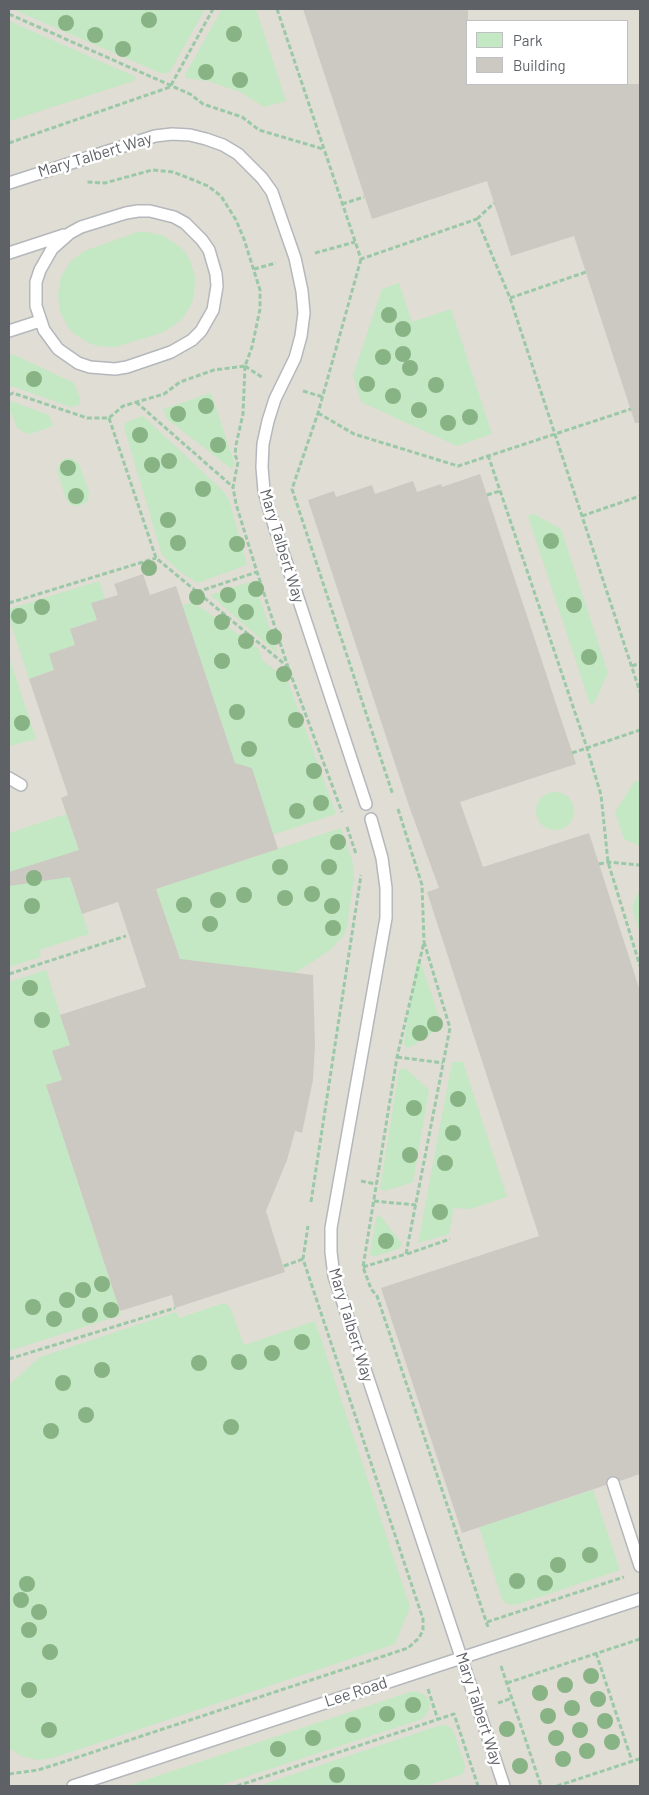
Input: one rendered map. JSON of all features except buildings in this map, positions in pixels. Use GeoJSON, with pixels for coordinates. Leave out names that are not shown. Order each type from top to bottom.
{"type":"FeatureCollection","features":[{"type":"Feature","properties":{"kind":"lane","name":"Mary Talbert Way"},"geometry":{"type":"LineString","coordinates":[[9,183],[155,136],[172,134],[190,135],[223,145],[238,154],[262,178],[272,192],[295,258],[302,291],[304,313],[296,358],[275,399],[268,421],[263,444],[264,491],[366,804]]}},
{"type":"Feature","properties":{"kind":"lane"},"geometry":{"type":"LineString","coordinates":[[9,253],[126,213],[138,211],[162,213],[185,223],[202,240],[214,262],[217,286],[213,310],[200,331],[182,347],[171,352],[114,369],[90,367],[68,357],[50,340],[40,321],[35,294],[40,270],[52,249],[70,233]]}},
{"type":"Feature","properties":{"kind":"lane"},"geometry":{"type":"LineString","coordinates":[[9,331],[40,321]]}},
{"type":"Feature","properties":{"kind":"lane"},"geometry":{"type":"LineString","coordinates":[[9,778],[20,785]]}},
{"type":"Feature","properties":{"kind":"lane","name":"Mary Talbert Way"},"geometry":{"type":"LineString","coordinates":[[371,819],[384,873],[386,918],[331,1228],[334,1276],[504,1786]]}},
{"type":"Feature","properties":{"kind":"lane"},"geometry":{"type":"LineString","coordinates":[[613,1483],[640,1566]]}},
{"type":"Feature","properties":{"kind":"lane","name":"Lee Road"},"geometry":{"type":"LineString","coordinates":[[73,1786],[640,1599]]}},
{"type":"Feature","properties":{"kind":"path"},"geometry":{"type":"LineString","coordinates":[[9,143],[170,87],[213,9]]}},
{"type":"Feature","properties":{"kind":"path"},"geometry":{"type":"LineString","coordinates":[[277,9],[361,260],[323,397],[292,489],[393,795]]}},
{"type":"Feature","properties":{"kind":"path"},"geometry":{"type":"LineString","coordinates":[[9,14],[170,87],[190,94],[203,104],[242,117],[259,130],[324,150]]}},
{"type":"Feature","properties":{"kind":"path"},"geometry":{"type":"LineString","coordinates":[[342,204],[364,197]]}},
{"type":"Feature","properties":{"kind":"path"},"geometry":{"type":"LineString","coordinates":[[361,260],[477,218],[494,203]]}},
{"type":"Feature","properties":{"kind":"path"},"geometry":{"type":"LineString","coordinates":[[477,218],[510,298],[640,692]]}},
{"type":"Feature","properties":{"kind":"path"},"geometry":{"type":"LineString","coordinates":[[314,253],[355,242]]}},
{"type":"Feature","properties":{"kind":"path"},"geometry":{"type":"LineString","coordinates":[[254,269],[276,263]]}},
{"type":"Feature","properties":{"kind":"path"},"geometry":{"type":"LineString","coordinates":[[510,298],[586,272]]}},
{"type":"Feature","properties":{"kind":"path"},"geometry":{"type":"LineString","coordinates":[[266,379],[245,366],[243,414],[236,445],[235,455],[238,462],[233,487],[236,504],[288,667],[342,812]]}},
{"type":"Feature","properties":{"kind":"path"},"geometry":{"type":"LineString","coordinates":[[303,391],[323,397]]}},
{"type":"Feature","properties":{"kind":"path"},"geometry":{"type":"LineString","coordinates":[[9,394],[13,393],[87,418],[109,418],[123,406]]}},
{"type":"Feature","properties":{"kind":"path"},"geometry":{"type":"LineString","coordinates":[[136,402],[233,487]]}},
{"type":"Feature","properties":{"kind":"path"},"geometry":{"type":"LineString","coordinates":[[318,413],[354,434],[458,466],[631,409]]}},
{"type":"Feature","properties":{"kind":"path"},"geometry":{"type":"LineString","coordinates":[[109,418],[156,558],[288,667]]}},
{"type":"Feature","properties":{"kind":"path"},"geometry":{"type":"LineString","coordinates":[[488,455],[587,748],[601,795],[608,862],[640,966]]}},
{"type":"Feature","properties":{"kind":"path"},"geometry":{"type":"LineString","coordinates":[[487,495],[500,491]]}},
{"type":"Feature","properties":{"kind":"path"},"geometry":{"type":"LineString","coordinates":[[582,516],[640,496]]}},
{"type":"Feature","properties":{"kind":"path"},"geometry":{"type":"LineString","coordinates":[[9,602],[156,558]]}},
{"type":"Feature","properties":{"kind":"path"},"geometry":{"type":"LineString","coordinates":[[196,592],[257,572]]}},
{"type":"Feature","properties":{"kind":"path"},"geometry":{"type":"LineString","coordinates":[[632,666],[640,663]]}},
{"type":"Feature","properties":{"kind":"path"},"geometry":{"type":"LineString","coordinates":[[572,753],[640,730]]}},
{"type":"Feature","properties":{"kind":"path"},"geometry":{"type":"LineString","coordinates":[[398,809],[422,885],[424,942],[450,1028],[406,1254]]}},
{"type":"Feature","properties":{"kind":"path"},"geometry":{"type":"LineString","coordinates":[[347,827],[358,860]]}},
{"type":"Feature","properties":{"kind":"path"},"geometry":{"type":"LineString","coordinates":[[599,864],[608,862],[640,865]]}},
{"type":"Feature","properties":{"kind":"path"},"geometry":{"type":"LineString","coordinates":[[311,1203],[361,866]]}},
{"type":"Feature","properties":{"kind":"path"},"geometry":{"type":"LineString","coordinates":[[9,974],[126,936]]}},
{"type":"Feature","properties":{"kind":"path"},"geometry":{"type":"LineString","coordinates":[[424,942],[397,1057],[363,1267],[371,1290],[378,1296],[541,1786]]}},
{"type":"Feature","properties":{"kind":"path"},"geometry":{"type":"LineString","coordinates":[[397,1057],[443,1063]]}},
{"type":"Feature","properties":{"kind":"path"},"geometry":{"type":"LineString","coordinates":[[374,1201],[416,1205]]}},
{"type":"Feature","properties":{"kind":"path"},"geometry":{"type":"LineString","coordinates":[[9,1774],[38,1770],[408,1648],[419,1638],[423,1630],[423,1618],[303,1259],[308,1222]]}},
{"type":"Feature","properties":{"kind":"path"},"geometry":{"type":"LineString","coordinates":[[363,1267],[450,1239]]}},
{"type":"Feature","properties":{"kind":"path"},"geometry":{"type":"LineString","coordinates":[[284,1266],[303,1259]]}},
{"type":"Feature","properties":{"kind":"path"},"geometry":{"type":"LineString","coordinates":[[9,1359],[175,1308]]}},
{"type":"Feature","properties":{"kind":"path"},"geometry":{"type":"LineString","coordinates":[[487,1622],[631,1575]]}},
{"type":"Feature","properties":{"kind":"path"},"geometry":{"type":"LineString","coordinates":[[507,1683],[640,1638]]}},
{"type":"Feature","properties":{"kind":"path"},"geometry":{"type":"LineString","coordinates":[[596,1653],[632,1761]]}},
{"type":"Feature","properties":{"kind":"path"},"geometry":{"type":"LineString","coordinates":[[237,1786],[454,1714],[478,1786]]}},
{"type":"Feature","properties":{"kind":"path"},"geometry":{"type":"LineString","coordinates":[[557,1786],[640,1760]]}},
{"type":"Feature","properties":{"kind":"shaded area"},"geometry":{"type":"Polygon","coordinates":[[[9,9],[640,9],[640,1786],[9,1786],[9,9]]]}},
{"type":"Feature","properties":{"kind":"green space"},"geometry":{"type":"Polygon","coordinates":[[[12,9],[205,9],[172,68],[169,72],[163,74],[12,9]]]}},
{"type":"Feature","properties":{"kind":"green space"},"geometry":{"type":"Polygon","coordinates":[[[222,9],[256,9],[286,101],[264,107],[240,92],[208,81],[185,78],[222,9]]]}},
{"type":"Feature","properties":{"kind":"green space"},"geometry":{"type":"Polygon","coordinates":[[[9,21],[136,77],[134,81],[9,121],[9,21]]]}},
{"type":"Feature","properties":{"kind":"green space"},"geometry":{"type":"Polygon","coordinates":[[[138,232],[164,236],[185,252],[190,260],[195,277],[192,303],[183,318],[161,333],[115,347],[97,346],[89,343],[74,334],[60,312],[58,294],[61,277],[70,262],[84,251],[138,232]]]}},
{"type":"Feature","properties":{"kind":"green space"},"geometry":{"type":"Polygon","coordinates":[[[399,283],[412,322],[451,309],[492,434],[457,446],[361,402],[353,375],[382,289],[399,283]]]}},
{"type":"Feature","properties":{"kind":"green space"},"geometry":{"type":"Polygon","coordinates":[[[9,354],[74,383],[80,399],[79,405],[71,407],[12,386],[9,387],[9,354]]]}},
{"type":"Feature","properties":{"kind":"green space"},"geometry":{"type":"Polygon","coordinates":[[[211,393],[234,462],[232,469],[167,419],[163,409],[211,393]]]}},
{"type":"Feature","properties":{"kind":"green space"},"geometry":{"type":"Polygon","coordinates":[[[10,401],[49,415],[53,426],[30,434],[23,432],[17,428],[11,412],[9,413],[10,401]]]}},
{"type":"Feature","properties":{"kind":"green space"},"geometry":{"type":"Polygon","coordinates":[[[143,416],[223,491],[229,500],[247,565],[197,583],[178,570],[162,555],[124,427],[126,422],[143,416]]]}},
{"type":"Feature","properties":{"kind":"green space"},"geometry":{"type":"Polygon","coordinates":[[[71,458],[79,464],[89,492],[88,501],[79,506],[71,505],[66,499],[57,470],[61,461],[71,458]]]}},
{"type":"Feature","properties":{"kind":"green space"},"geometry":{"type":"Polygon","coordinates":[[[534,514],[561,529],[608,673],[594,703],[590,704],[528,516],[534,514]]]}},
{"type":"Feature","properties":{"kind":"green space"},"geometry":{"type":"Polygon","coordinates":[[[99,581],[105,599],[91,603],[97,620],[70,629],[75,645],[54,670],[29,679],[9,618],[9,609],[99,581]]]}},
{"type":"Feature","properties":{"kind":"green space"},"geometry":{"type":"Polygon","coordinates":[[[249,582],[256,587],[278,654],[210,595],[249,582]]]}},
{"type":"Feature","properties":{"kind":"green space"},"geometry":{"type":"Polygon","coordinates":[[[193,602],[258,648],[263,661],[287,679],[336,814],[260,839],[179,606],[193,602]]]}},
{"type":"Feature","properties":{"kind":"green space"},"geometry":{"type":"Polygon","coordinates":[[[9,657],[36,739],[9,746],[9,657]]]}},
{"type":"Feature","properties":{"kind":"green space"},"geometry":{"type":"Polygon","coordinates":[[[640,780],[640,846],[624,839],[615,812],[634,782],[640,780]]]}},
{"type":"Feature","properties":{"kind":"green space"},"geometry":{"type":"Polygon","coordinates":[[[555,792],[569,797],[574,811],[569,825],[555,830],[541,825],[536,811],[541,797],[555,792]]]}},
{"type":"Feature","properties":{"kind":"green space"},"geometry":{"type":"Polygon","coordinates":[[[66,814],[79,850],[48,861],[50,879],[69,875],[89,934],[39,950],[41,957],[9,967],[9,833],[66,814]]]}},
{"type":"Feature","properties":{"kind":"green space"},"geometry":{"type":"Polygon","coordinates":[[[341,828],[353,863],[354,877],[347,927],[344,935],[331,949],[294,973],[200,962],[185,974],[156,889],[341,828]]]}},
{"type":"Feature","properties":{"kind":"green space"},"geometry":{"type":"Polygon","coordinates":[[[640,892],[640,933],[632,907],[640,892]]]}},
{"type":"Feature","properties":{"kind":"green space"},"geometry":{"type":"Polygon","coordinates":[[[421,963],[442,1026],[409,1048],[404,1044],[416,964],[421,963]]]}},
{"type":"Feature","properties":{"kind":"green space"},"geometry":{"type":"Polygon","coordinates":[[[46,970],[70,1045],[53,1051],[62,1080],[46,1085],[121,1315],[9,1351],[9,982],[46,970]]]}},
{"type":"Feature","properties":{"kind":"green space"},"geometry":{"type":"Polygon","coordinates":[[[452,1062],[463,1062],[507,1197],[470,1209],[454,1208],[449,1234],[418,1243],[452,1062]]]}},
{"type":"Feature","properties":{"kind":"green space"},"geometry":{"type":"Polygon","coordinates":[[[402,1068],[406,1069],[429,1090],[413,1182],[385,1191],[380,1189],[399,1071],[402,1068]]]}},
{"type":"Feature","properties":{"kind":"green space"},"geometry":{"type":"Polygon","coordinates":[[[380,1215],[402,1244],[398,1249],[373,1257],[370,1253],[376,1218],[380,1215]]]}},
{"type":"Feature","properties":{"kind":"green space"},"geometry":{"type":"Polygon","coordinates":[[[224,1303],[230,1307],[244,1345],[315,1321],[410,1607],[395,1644],[53,1758],[37,1760],[21,1756],[9,1748],[9,1385],[40,1357],[176,1312],[179,1318],[224,1303]]]}},
{"type":"Feature","properties":{"kind":"green space"},"geometry":{"type":"Polygon","coordinates":[[[593,1490],[620,1570],[519,1604],[505,1603],[502,1599],[479,1527],[593,1490]]]}},
{"type":"Feature","properties":{"kind":"green space"},"geometry":{"type":"Polygon","coordinates":[[[413,1691],[424,1694],[430,1702],[428,1712],[422,1719],[218,1786],[127,1786],[413,1691]]]}},
{"type":"Feature","properties":{"kind":"green space"},"geometry":{"type":"Polygon","coordinates":[[[446,1725],[453,1730],[465,1766],[463,1774],[425,1786],[258,1786],[438,1726],[446,1725]]]}}]}
